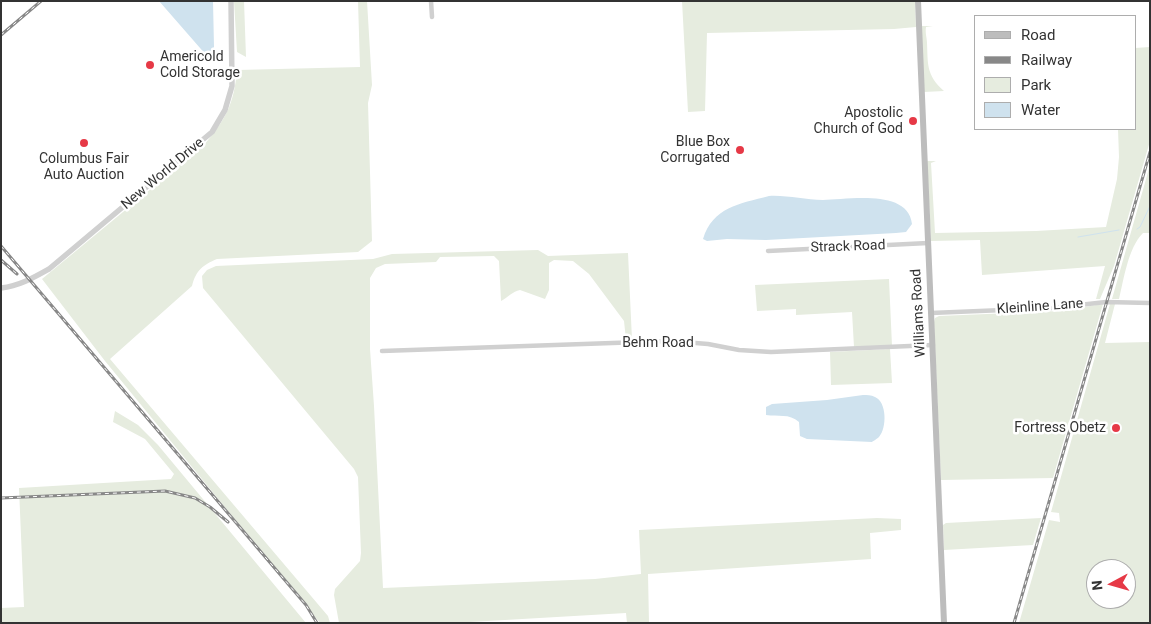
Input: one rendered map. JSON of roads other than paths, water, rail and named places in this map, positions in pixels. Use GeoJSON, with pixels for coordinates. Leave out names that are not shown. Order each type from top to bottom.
{"type":"FeatureCollection","features":[{"type":"Feature","properties":{"kind":"main road","name":"Williams Road"},"geometry":{"type":"LineString","coordinates":[[918,1],[944,623]]}},
{"type":"Feature","properties":{"kind":"street","name":"New World Drive"},"geometry":{"type":"LineString","coordinates":[[1,288],[12,287],[25,282],[48,269],[212,132],[225,110],[232,86],[231,1]]}},
{"type":"Feature","properties":{"kind":"street"},"geometry":{"type":"LineString","coordinates":[[431,1],[432,18]]}},
{"type":"Feature","properties":{"kind":"street","name":"Strack Road"},"geometry":{"type":"LineString","coordinates":[[768,250],[928,243]]}},
{"type":"Feature","properties":{"kind":"street","name":"Kleinline Lane"},"geometry":{"type":"LineString","coordinates":[[931,313],[1052,308],[1106,302],[1150,304]]}},
{"type":"Feature","properties":{"kind":"street","name":"Behm Road"},"geometry":{"type":"LineString","coordinates":[[382,351],[670,341],[771,352],[933,346]]}},
{"type":"Feature","properties":{"kind":"water"},"geometry":{"type":"Polygon","coordinates":[[[159,1],[213,1],[214,47],[212,54],[207,56],[159,1]]]}},
{"type":"Feature","properties":{"kind":"water"},"geometry":{"type":"Polygon","coordinates":[[[769,196],[816,200],[875,198],[900,205],[908,213],[912,224],[906,232],[896,233],[766,240],[727,239],[707,241],[703,239],[707,228],[720,213],[728,208],[769,196]]]}},
{"type":"Feature","properties":{"kind":"water"},"geometry":{"type":"Polygon","coordinates":[[[863,395],[875,397],[884,409],[882,433],[872,442],[807,439],[800,436],[799,422],[795,419],[787,416],[766,415],[766,407],[772,404],[863,395]]]}},
{"type":"Feature","properties":{"kind":"waterway"},"geometry":{"type":"LineString","coordinates":[[1137,229],[1140,227],[1150,206]]}},
{"type":"Feature","properties":{"kind":"waterway"},"geometry":{"type":"LineString","coordinates":[[1078,237],[1119,230]]}},
{"type":"Feature","properties":{"kind":"railway"},"geometry":{"type":"LineString","coordinates":[[1,35],[41,1]]}},
{"type":"Feature","properties":{"kind":"railway"},"geometry":{"type":"LineString","coordinates":[[1014,623],[1150,152]]}},
{"type":"Feature","properties":{"kind":"railway"},"geometry":{"type":"LineString","coordinates":[[1,246],[306,605],[317,623]]}},
{"type":"Feature","properties":{"kind":"railway"},"geometry":{"type":"LineString","coordinates":[[1,260],[17,274]]}},
{"type":"Feature","properties":{"kind":"railway"},"geometry":{"type":"LineString","coordinates":[[1,498],[165,491],[195,498],[210,507],[228,522]]}},
{"type":"Feature","properties":{"kind":"place","name":"Americold Cold Storage"},"geometry":{"type":"Point","coordinates":[150,65]}},
{"type":"Feature","properties":{"kind":"place","name":"Apostolic Church of God"},"geometry":{"type":"Point","coordinates":[913,121]}},
{"type":"Feature","properties":{"kind":"place","name":"Columbus Fair Auto Auction"},"geometry":{"type":"Point","coordinates":[84,143]}},
{"type":"Feature","properties":{"kind":"place","name":"Blue Box Corrugated"},"geometry":{"type":"Point","coordinates":[740,150]}},
{"type":"Feature","properties":{"kind":"place","name":"Fortress Obetz"},"geometry":{"type":"Point","coordinates":[1116,428]}}]}
